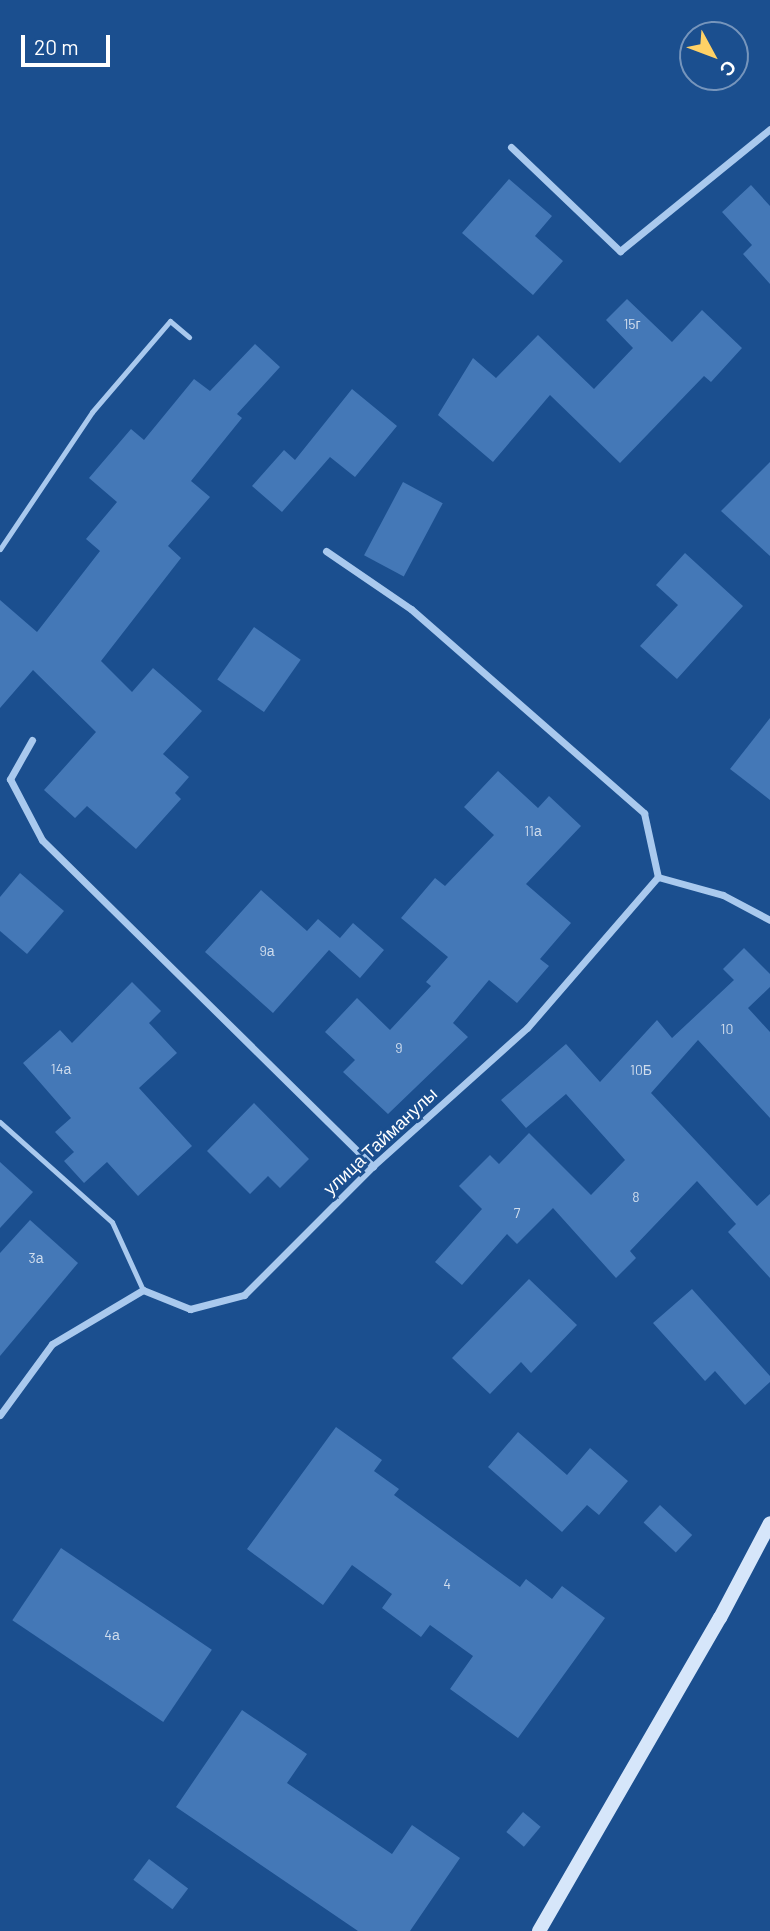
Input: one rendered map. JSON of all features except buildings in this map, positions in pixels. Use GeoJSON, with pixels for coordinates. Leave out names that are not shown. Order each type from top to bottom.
{"type":"FeatureCollection","features":[{"type":"Feature","properties":{"kind":"main road"},"geometry":{"type":"LineString","coordinates":[[539,1931],[720,1618],[770,1523]]}},
{"type":"Feature","properties":{"kind":"street"},"geometry":{"type":"LineString","coordinates":[[511,147],[620,251],[770,130]]}},
{"type":"Feature","properties":{"kind":"street"},"geometry":{"type":"LineString","coordinates":[[326,551],[411,609],[644,813],[658,877],[723,895],[770,920]]}},
{"type":"Feature","properties":{"kind":"street"},"geometry":{"type":"LineString","coordinates":[[32,740],[10,779],[42,839],[373,1167]]}},
{"type":"Feature","properties":{"kind":"street","name":"улица Тайманулы"},"geometry":{"type":"LineString","coordinates":[[143,1290],[190,1309],[244,1295],[373,1167],[527,1028],[658,877]]}},
{"type":"Feature","properties":{"kind":"street"},"geometry":{"type":"LineString","coordinates":[[0,1415],[52,1344],[143,1290]]}},
{"type":"Feature","properties":{"kind":"lane"},"geometry":{"type":"LineString","coordinates":[[0,550],[92,412],[170,321],[189,338]]}},
{"type":"Feature","properties":{"kind":"lane"},"geometry":{"type":"LineString","coordinates":[[0,1122],[112,1222],[143,1290]]}}]}
